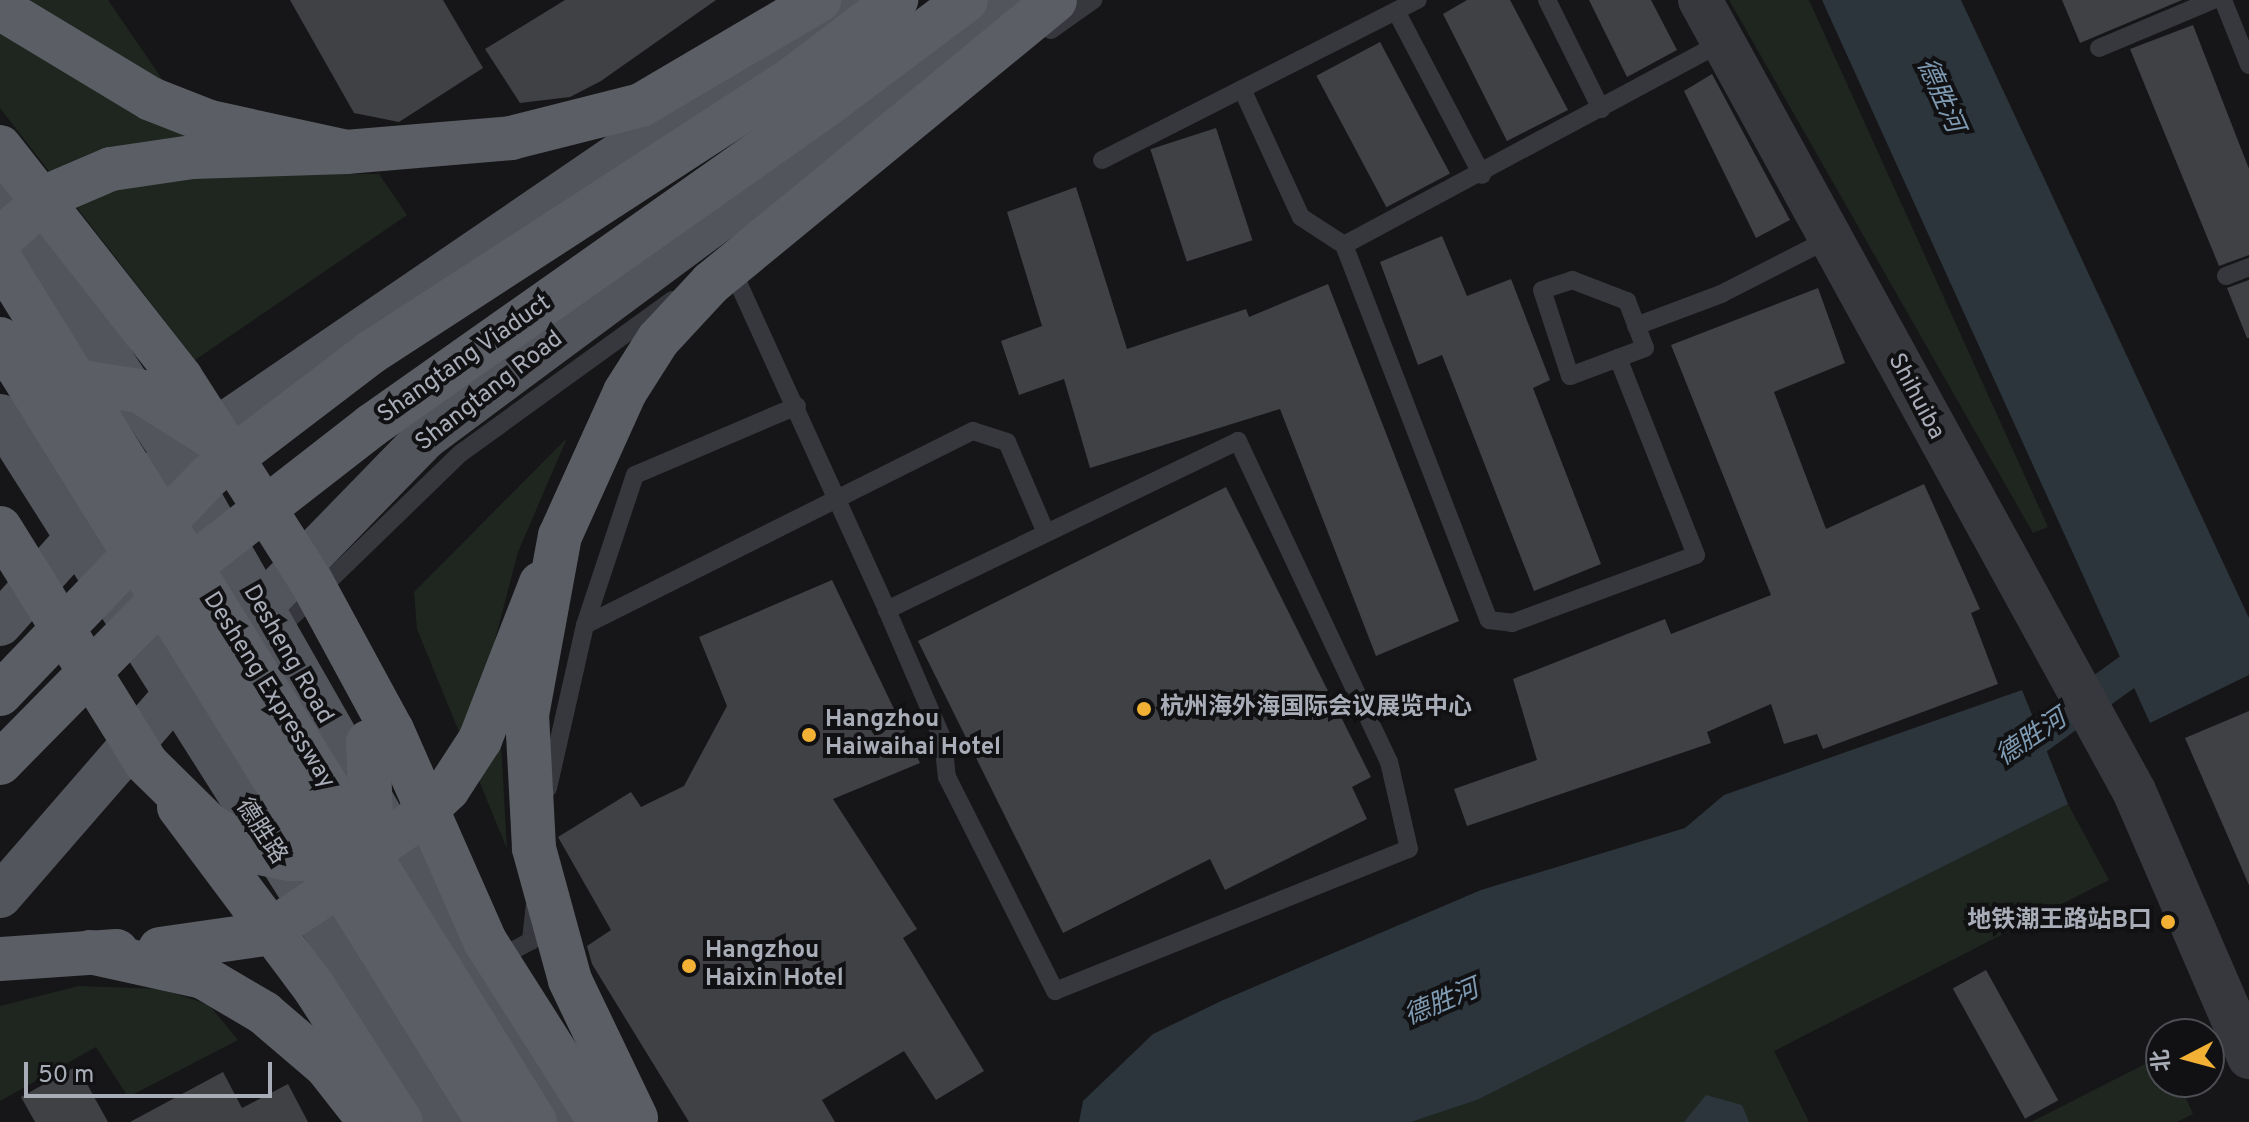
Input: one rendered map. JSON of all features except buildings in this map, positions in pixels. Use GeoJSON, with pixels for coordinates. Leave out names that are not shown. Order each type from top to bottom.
{"type":"FeatureCollection","features":[{"type":"Feature","properties":{"kind":"highway"},"geometry":{"type":"LineString","coordinates":[[0,240],[50,195],[111,169],[192,157],[346,152],[511,138],[612,114],[707,69],[819,0]]}},
{"type":"Feature","properties":{"kind":"highway"},"geometry":{"type":"LineString","coordinates":[[0,694],[210,475],[370,353],[788,82],[896,0]]}},
{"type":"Feature","properties":{"kind":"highway"},"geometry":{"type":"LineString","coordinates":[[146,763],[210,826],[259,853],[333,859],[378,846],[448,789],[480,740],[560,536],[625,392],[700,294],[789,213],[1055,0]]}},
{"type":"Feature","properties":{"kind":"highway","name":"Shangtang Viaduct"},"geometry":{"type":"LineString","coordinates":[[0,763],[204,556],[371,426],[1005,3]]}},
{"type":"Feature","properties":{"kind":"highway"},"geometry":{"type":"LineString","coordinates":[[0,8],[151,99],[210,122],[346,152]]}},
{"type":"Feature","properties":{"kind":"highway"},"geometry":{"type":"LineString","coordinates":[[0,147],[123,300],[224,446],[392,730],[485,941],[600,1122]]}},
{"type":"Feature","properties":{"kind":"highway","name":"Desheng Expressway"},"geometry":{"type":"LineString","coordinates":[[0,259],[535,1122]]}},
{"type":"Feature","properties":{"kind":"highway","name":"Desheng Expressway"},"geometry":{"type":"LineString","coordinates":[[0,339],[488,1122]]}},
{"type":"Feature","properties":{"kind":"highway"},"geometry":{"type":"LineString","coordinates":[[0,388],[64,377],[139,391],[224,446]]}},
{"type":"Feature","properties":{"kind":"highway"},"geometry":{"type":"LineString","coordinates":[[0,528],[146,763],[315,989],[401,1122]]}},
{"type":"Feature","properties":{"kind":"highway"},"geometry":{"type":"LineString","coordinates":[[560,536],[527,715],[534,848],[570,980],[638,1122]]}},
{"type":"Feature","properties":{"kind":"highway"},"geometry":{"type":"LineString","coordinates":[[0,959],[249,938],[324,895],[371,816],[368,742],[352,658]]}},
{"type":"Feature","properties":{"kind":"highway"},"geometry":{"type":"LineString","coordinates":[[90,952],[203,977],[264,1013],[326,1066],[370,1122]]}},
{"type":"Feature","properties":{"kind":"main road"},"geometry":{"type":"LineString","coordinates":[[0,624],[75,540],[176,457],[845,0]]}},
{"type":"Feature","properties":{"kind":"main road","name":"Shangtang Road"},"geometry":{"type":"LineString","coordinates":[[0,896],[172,698],[266,621],[426,437],[719,244],[1005,3]]}},
{"type":"Feature","properties":{"kind":"main road","name":"Desheng Road"},"geometry":{"type":"LineString","coordinates":[[0,192],[176,457],[266,621],[397,844],[567,1122]]}},
{"type":"Feature","properties":{"kind":"main road"},"geometry":{"type":"LineString","coordinates":[[0,416],[75,540]]}},
{"type":"Feature","properties":{"kind":"main road","name":"德胜路"},"geometry":{"type":"LineString","coordinates":[[75,540],[172,698],[447,1122]]}},
{"type":"Feature","properties":{"kind":"street","name":"Shihuiba"},"geometry":{"type":"LineString","coordinates":[[1700,0],[1997,549],[2134,791],[2249,1057]]}},
{"type":"Feature","properties":{"kind":"lane"},"geometry":{"type":"LineString","coordinates":[[887,610],[1238,441],[1389,762],[1409,849],[1055,991],[947,777],[943,740],[797,406],[719,244],[1093,0]]}},
{"type":"Feature","properties":{"kind":"lane"},"geometry":{"type":"LineString","coordinates":[[1102,160],[1418,0]]}},
{"type":"Feature","properties":{"kind":"lane"},"geometry":{"type":"LineString","coordinates":[[1547,0],[1601,109]]}},
{"type":"Feature","properties":{"kind":"lane"},"geometry":{"type":"LineString","coordinates":[[2099,48],[2174,8],[2213,0]]}},
{"type":"Feature","properties":{"kind":"lane"},"geometry":{"type":"LineString","coordinates":[[2223,0],[2249,65]]}},
{"type":"Feature","properties":{"kind":"lane"},"geometry":{"type":"LineString","coordinates":[[1396,11],[1482,175]]}},
{"type":"Feature","properties":{"kind":"lane"},"geometry":{"type":"LineString","coordinates":[[1344,245],[1482,175],[1723,42]]}},
{"type":"Feature","properties":{"kind":"lane"},"geometry":{"type":"LineString","coordinates":[[1242,89],[1301,217],[1344,245],[1489,620],[1512,623],[1696,555],[1618,358]]}},
{"type":"Feature","properties":{"kind":"lane"},"geometry":{"type":"LineString","coordinates":[[1636,326],[1829,239]]}},
{"type":"Feature","properties":{"kind":"lane"},"geometry":{"type":"LineString","coordinates":[[2226,276],[2249,267]]}},
{"type":"Feature","properties":{"kind":"lane"},"geometry":{"type":"LineString","coordinates":[[1572,280],[1586,285],[1627,301],[1636,326],[1645,348],[1570,376],[1542,290],[1572,280]]}},
{"type":"Feature","properties":{"kind":"lane"},"geometry":{"type":"LineString","coordinates":[[475,971],[531,941],[549,777],[585,625],[635,475],[797,406]]}},
{"type":"Feature","properties":{"kind":"lane"},"geometry":{"type":"LineString","coordinates":[[585,625],[839,502],[973,431],[1007,442],[1046,533]]}},
{"type":"Feature","properties":{"kind":"lane"},"geometry":{"type":"LineString","coordinates":[[321,924],[299,836],[353,792],[397,844]]}},
{"type":"Feature","properties":{"kind":"shaded area"},"geometry":{"type":"Polygon","coordinates":[[[0,0],[108,0],[227,174],[379,174],[407,215],[195,360],[0,108],[0,0]]]}},
{"type":"Feature","properties":{"kind":"shaded area"},"geometry":{"type":"Polygon","coordinates":[[[1729,0],[1809,0],[2048,527],[2033,533],[1729,0]]]}},
{"type":"Feature","properties":{"kind":"shaded area"},"geometry":{"type":"Polygon","coordinates":[[[567,438],[518,552],[495,640],[507,849],[417,629],[414,592],[567,438]]]}},
{"type":"Feature","properties":{"kind":"shaded area"},"geometry":{"type":"Polygon","coordinates":[[[2068,804],[2109,880],[1774,1051],[1809,1122],[1411,1122],[1477,1100],[2068,804]]]}},
{"type":"Feature","properties":{"kind":"shaded area"},"geometry":{"type":"Polygon","coordinates":[[[79,986],[162,989],[209,1005],[238,1040],[128,1097],[96,1047],[0,1101],[0,1006],[79,986]]]}},
{"type":"Feature","properties":{"kind":"shaded area"},"geometry":{"type":"Polygon","coordinates":[[[2145,1064],[2145,1098],[2186,1098],[2193,1114],[2177,1122],[2031,1122],[2145,1064]]]}},
{"type":"Feature","properties":{"kind":"water"},"geometry":{"type":"Polygon","coordinates":[[[1822,0],[1961,0],[2249,618],[2249,675],[2150,723],[1822,0]]]}},
{"type":"Feature","properties":{"kind":"water"},"geometry":{"type":"Polygon","coordinates":[[[2022,690],[2068,804],[1477,1100],[1411,1122],[1079,1122],[1083,1101],[1153,1034],[1221,1001],[1481,890],[1685,828],[1724,795],[2022,690]]]}},
{"type":"Feature","properties":{"kind":"water"},"geometry":{"type":"Polygon","coordinates":[[[1706,1095],[1742,1105],[1749,1122],[1684,1122],[1706,1095]]]}},
{"type":"Feature","properties":{"kind":"waterway","name":"德胜河"},"geometry":{"type":"LineString","coordinates":[[2003,762],[2134,667],[2150,634]]}},
{"type":"Feature","properties":{"kind":"place","name":"杭州海外海国际会议展览中心"},"geometry":{"type":"Point","coordinates":[1144,709]}},
{"type":"Feature","properties":{"kind":"place","name":"Hangzhou Haiwaihai Hotel"},"geometry":{"type":"Point","coordinates":[809,735]}},
{"type":"Feature","properties":{"kind":"place","name":"地铁潮王路站B口"},"geometry":{"type":"Point","coordinates":[2168,922]}},
{"type":"Feature","properties":{"kind":"place","name":"Hangzhou Haixin Hotel"},"geometry":{"type":"Point","coordinates":[689,966]}}]}
